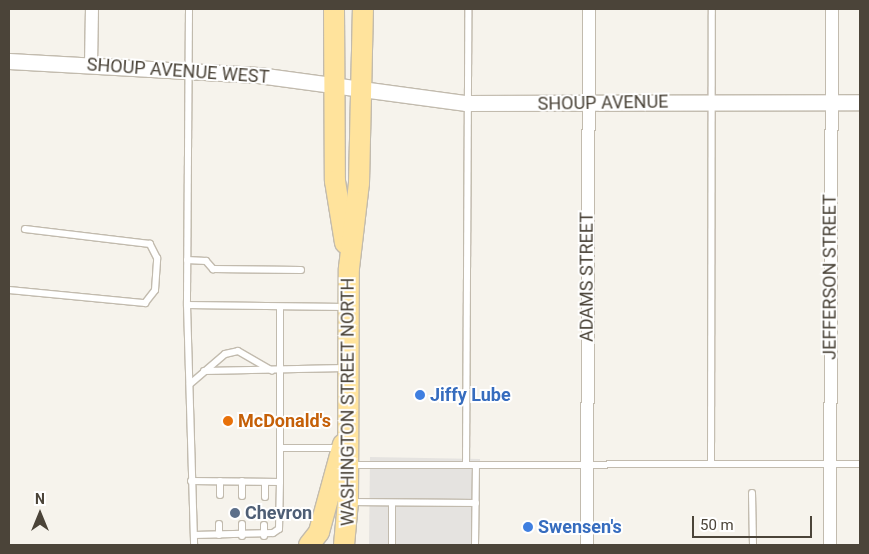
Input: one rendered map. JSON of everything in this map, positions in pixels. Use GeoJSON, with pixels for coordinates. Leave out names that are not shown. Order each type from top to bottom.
{"type":"FeatureCollection","features":[{"type":"Feature","properties":{"kind":"main road","name":"WASHINGTON STREET NORTH"},"geometry":{"type":"LineString","coordinates":[[334,9],[348,88],[359,183],[349,268],[349,368],[346,449],[348,543]]}},
{"type":"Feature","properties":{"kind":"main road","name":"WASHINGTON STREET NORTH"},"geometry":{"type":"LineString","coordinates":[[349,268],[335,181],[348,88],[363,9]]}},
{"type":"Feature","properties":{"kind":"main road"},"geometry":{"type":"LineString","coordinates":[[309,545],[319,532],[346,449]]}},
{"type":"Feature","properties":{"kind":"street"},"geometry":{"type":"LineString","coordinates":[[91,65],[92,9]]}},
{"type":"Feature","properties":{"kind":"street","name":"ADAMS STREET"},"geometry":{"type":"LineString","coordinates":[[587,545],[589,9]]}},
{"type":"Feature","properties":{"kind":"street","name":"JEFFERSON STREET"},"geometry":{"type":"LineString","coordinates":[[830,545],[828,464],[832,9]]}},
{"type":"Feature","properties":{"kind":"street","name":"SHOUP AVENUE WEST"},"geometry":{"type":"LineString","coordinates":[[9,61],[189,70],[348,88]]}},
{"type":"Feature","properties":{"kind":"street","name":"SHOUP AVENUE"},"geometry":{"type":"LineString","coordinates":[[348,88],[466,103],[860,102]]}},
{"type":"Feature","properties":{"kind":"lane"},"geometry":{"type":"LineString","coordinates":[[189,9],[186,306],[194,545]]}},
{"type":"Feature","properties":{"kind":"lane"},"geometry":{"type":"LineString","coordinates":[[466,464],[466,103],[468,9]]}},
{"type":"Feature","properties":{"kind":"lane"},"geometry":{"type":"LineString","coordinates":[[710,464],[712,9]]}},
{"type":"Feature","properties":{"kind":"lane"},"geometry":{"type":"LineString","coordinates":[[9,290],[145,303],[154,290],[157,258],[150,244],[25,229]]}},
{"type":"Feature","properties":{"kind":"lane"},"geometry":{"type":"LineString","coordinates":[[187,260],[206,261],[213,269],[301,270]]}},
{"type":"Feature","properties":{"kind":"lane"},"geometry":{"type":"LineString","coordinates":[[186,306],[349,307]]}},
{"type":"Feature","properties":{"kind":"lane"},"geometry":{"type":"LineString","coordinates":[[194,535],[264,536],[279,529],[280,307]]}},
{"type":"Feature","properties":{"kind":"lane"},"geometry":{"type":"LineString","coordinates":[[190,384],[225,354],[238,351],[272,371]]}},
{"type":"Feature","properties":{"kind":"lane"},"geometry":{"type":"LineString","coordinates":[[204,372],[349,368]]}},
{"type":"Feature","properties":{"kind":"lane"},"geometry":{"type":"LineString","coordinates":[[280,448],[346,449],[466,464],[860,464]]}},
{"type":"Feature","properties":{"kind":"lane"},"geometry":{"type":"LineString","coordinates":[[475,545],[476,464]]}},
{"type":"Feature","properties":{"kind":"lane"},"geometry":{"type":"LineString","coordinates":[[192,481],[280,482]]}},
{"type":"Feature","properties":{"kind":"lane"},"geometry":{"type":"LineString","coordinates":[[220,481],[220,495]]}},
{"type":"Feature","properties":{"kind":"lane"},"geometry":{"type":"LineString","coordinates":[[242,481],[242,496]]}},
{"type":"Feature","properties":{"kind":"lane"},"geometry":{"type":"LineString","coordinates":[[265,482],[265,497]]}},
{"type":"Feature","properties":{"kind":"lane"},"geometry":{"type":"LineString","coordinates":[[752,493],[753,545]]}},
{"type":"Feature","properties":{"kind":"lane"},"geometry":{"type":"LineString","coordinates":[[348,502],[476,503]]}},
{"type":"Feature","properties":{"kind":"lane"},"geometry":{"type":"LineString","coordinates":[[392,503],[392,545]]}},
{"type":"Feature","properties":{"kind":"lane"},"geometry":{"type":"LineString","coordinates":[[219,524],[219,535]]}},
{"type":"Feature","properties":{"kind":"lane"},"geometry":{"type":"LineString","coordinates":[[242,524],[242,536]]}},
{"type":"Feature","properties":{"kind":"lane"},"geometry":{"type":"LineString","coordinates":[[264,525],[264,536]]}},
{"type":"Feature","properties":{"kind":"shaded area"},"geometry":{"type":"Polygon","coordinates":[[[370,457],[480,459],[479,545],[369,545],[370,457]]]}},
{"type":"Feature","properties":{"kind":"place","name":"Jiffy Lube"},"geometry":{"type":"Point","coordinates":[420,395]}},
{"type":"Feature","properties":{"kind":"place","name":"McDonald's"},"geometry":{"type":"Point","coordinates":[228,421]}},
{"type":"Feature","properties":{"kind":"place","name":"Chevron"},"geometry":{"type":"Point","coordinates":[235,513]}},
{"type":"Feature","properties":{"kind":"place","name":"Swensen's"},"geometry":{"type":"Point","coordinates":[528,527]}}]}
